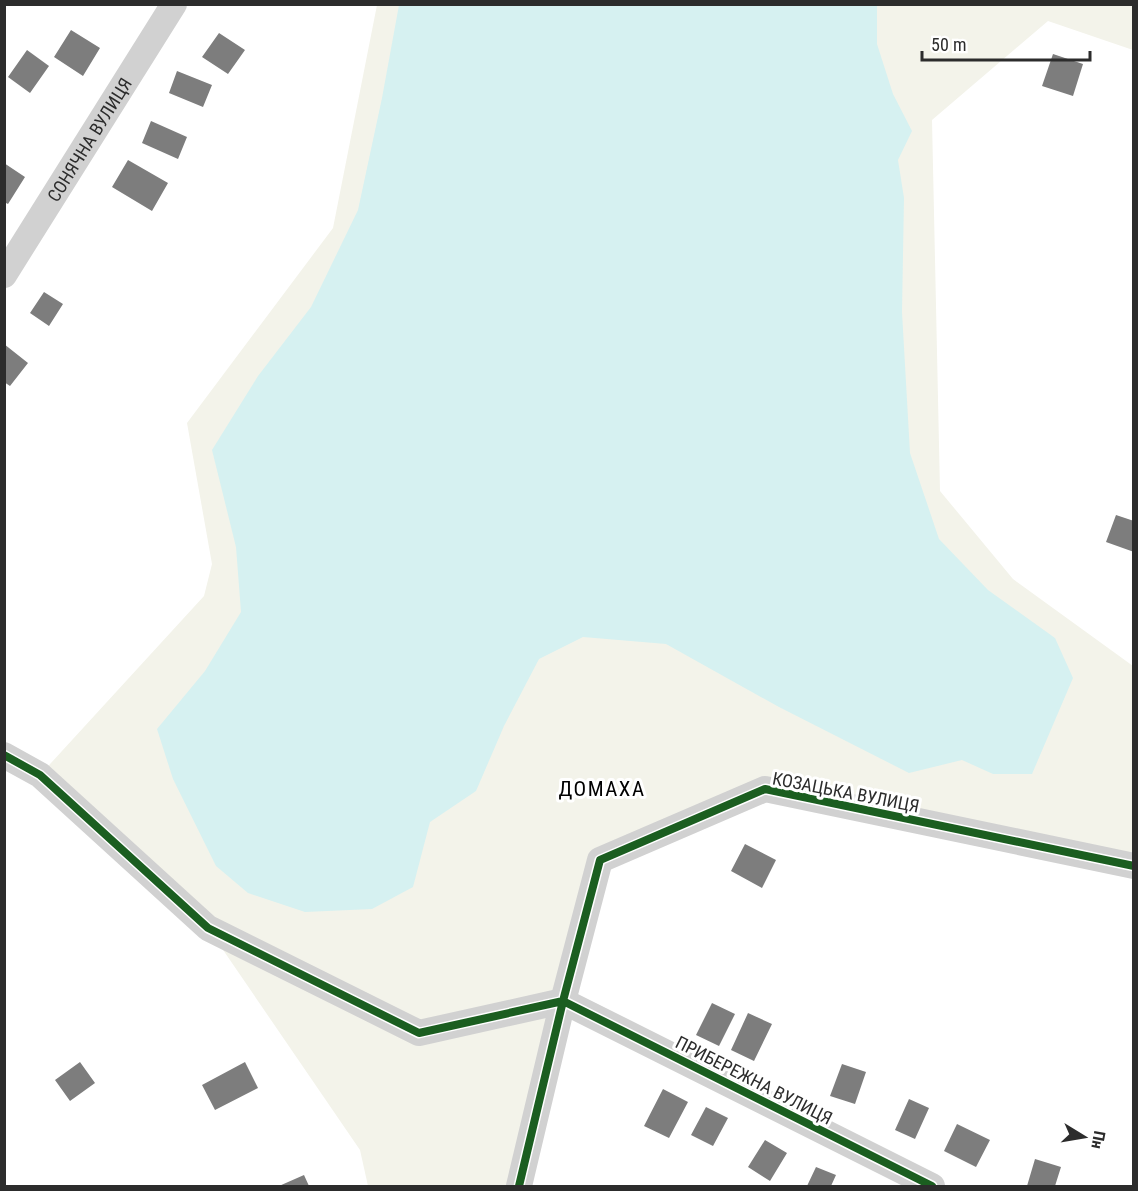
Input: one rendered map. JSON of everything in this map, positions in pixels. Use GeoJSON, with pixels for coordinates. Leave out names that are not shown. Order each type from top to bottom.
{"type":"FeatureCollection","features":[{"type":"Feature","properties":{"kind":"street","name":"СОНЯЧНА ВУЛИЦЯ"},"geometry":{"type":"LineString","coordinates":[[4,275],[174,4]]}},
{"type":"Feature","properties":{"kind":"street"},"geometry":{"type":"LineString","coordinates":[[4,755],[40,775],[208,928],[419,1032],[563,1001],[519,1186]]}},
{"type":"Feature","properties":{"kind":"street","name":"КОЗАЦЬКА ВУЛИЦЯ"},"geometry":{"type":"LineString","coordinates":[[563,1001],[600,860],[765,789],[1134,866]]}},
{"type":"Feature","properties":{"kind":"street","name":"ПРИБЕРЕЖНА ВУЛИЦЯ"},"geometry":{"type":"LineString","coordinates":[[563,1001],[932,1186]]}},
{"type":"Feature","properties":{"kind":"shaded area"},"geometry":{"type":"Polygon","coordinates":[[[377,5],[1133,5],[1133,50],[1048,21],[932,120],[940,491],[1013,579],[1133,666],[1133,866],[765,789],[600,860],[519,1186],[368,1186],[360,1150],[208,928],[40,775],[204,596],[212,564],[187,423],[333,228],[377,5]]]}},
{"type":"Feature","properties":{"kind":"water"},"geometry":{"type":"Polygon","coordinates":[[[399,5],[877,5],[877,44],[893,94],[912,131],[898,160],[904,198],[902,312],[910,453],[939,539],[988,590],[1055,638],[1073,678],[1032,774],[993,774],[962,760],[909,773],[779,707],[666,644],[583,637],[539,659],[504,726],[476,791],[430,822],[413,887],[372,909],[305,912],[248,893],[216,866],[173,779],[157,729],[205,671],[241,612],[236,547],[212,450],[258,376],[311,307],[358,210],[399,5]]]}},
{"type":"Feature","properties":{"kind":"building"},"geometry":{"type":"Polygon","coordinates":[[[71,30],[100,48],[83,76],[54,57],[71,30]]]}},
{"type":"Feature","properties":{"kind":"building"},"geometry":{"type":"Polygon","coordinates":[[[219,33],[245,50],[228,74],[202,57],[219,33]]]}},
{"type":"Feature","properties":{"kind":"building"},"geometry":{"type":"Polygon","coordinates":[[[27,50],[49,66],[30,93],[8,77],[27,50]]]}},
{"type":"Feature","properties":{"kind":"building"},"geometry":{"type":"Polygon","coordinates":[[[1053,54],[1083,64],[1073,96],[1042,86],[1053,54]]]}},
{"type":"Feature","properties":{"kind":"building"},"geometry":{"type":"Polygon","coordinates":[[[177,71],[212,85],[203,107],[169,93],[177,71]]]}},
{"type":"Feature","properties":{"kind":"building"},"geometry":{"type":"Polygon","coordinates":[[[151,121],[187,137],[178,159],[142,143],[151,121]]]}},
{"type":"Feature","properties":{"kind":"building"},"geometry":{"type":"Polygon","coordinates":[[[128,160],[168,183],[152,211],[112,187],[128,160]]]}},
{"type":"Feature","properties":{"kind":"building"},"geometry":{"type":"Polygon","coordinates":[[[4,163],[25,177],[8,204],[4,202],[4,163]]]}},
{"type":"Feature","properties":{"kind":"building"},"geometry":{"type":"Polygon","coordinates":[[[44,292],[63,304],[49,326],[30,313],[44,292]]]}},
{"type":"Feature","properties":{"kind":"building"},"geometry":{"type":"Polygon","coordinates":[[[4,344],[28,363],[10,386],[4,382],[4,344]]]}},
{"type":"Feature","properties":{"kind":"building"},"geometry":{"type":"Polygon","coordinates":[[[1116,515],[1134,521],[1134,552],[1106,542],[1116,515]]]}},
{"type":"Feature","properties":{"kind":"building"},"geometry":{"type":"Polygon","coordinates":[[[745,844],[776,860],[762,888],[731,871],[745,844]]]}},
{"type":"Feature","properties":{"kind":"building"},"geometry":{"type":"Polygon","coordinates":[[[712,1003],[735,1014],[719,1046],[696,1035],[712,1003]]]}},
{"type":"Feature","properties":{"kind":"building"},"geometry":{"type":"Polygon","coordinates":[[[748,1013],[772,1024],[754,1061],[731,1050],[748,1013]]]}},
{"type":"Feature","properties":{"kind":"building"},"geometry":{"type":"Polygon","coordinates":[[[80,1062],[95,1083],[70,1101],[55,1080],[80,1062]]]}},
{"type":"Feature","properties":{"kind":"building"},"geometry":{"type":"Polygon","coordinates":[[[245,1062],[258,1088],[215,1110],[202,1085],[245,1062]]]}},
{"type":"Feature","properties":{"kind":"building"},"geometry":{"type":"Polygon","coordinates":[[[842,1064],[866,1072],[855,1104],[830,1096],[842,1064]]]}},
{"type":"Feature","properties":{"kind":"building"},"geometry":{"type":"Polygon","coordinates":[[[663,1089],[688,1102],[669,1138],[644,1126],[663,1089]]]}},
{"type":"Feature","properties":{"kind":"building"},"geometry":{"type":"Polygon","coordinates":[[[909,1099],[929,1108],[915,1139],[895,1130],[909,1099]]]}},
{"type":"Feature","properties":{"kind":"building"},"geometry":{"type":"Polygon","coordinates":[[[706,1107],[728,1118],[713,1146],[691,1135],[706,1107]]]}},
{"type":"Feature","properties":{"kind":"building"},"geometry":{"type":"Polygon","coordinates":[[[957,1124],[990,1140],[976,1167],[944,1151],[957,1124]]]}},
{"type":"Feature","properties":{"kind":"building"},"geometry":{"type":"Polygon","coordinates":[[[765,1140],[787,1153],[770,1181],[748,1167],[765,1140]]]}},
{"type":"Feature","properties":{"kind":"building"},"geometry":{"type":"Polygon","coordinates":[[[1035,1159],[1061,1167],[1055,1186],[1027,1186],[1035,1159]]]}},
{"type":"Feature","properties":{"kind":"building"},"geometry":{"type":"Polygon","coordinates":[[[816,1167],[836,1175],[831,1186],[807,1186],[816,1167]]]}},
{"type":"Feature","properties":{"kind":"building"},"geometry":{"type":"Polygon","coordinates":[[[304,1175],[309,1186],[279,1186],[304,1175]]]}},
{"type":"Feature","properties":{"kind":"cycle path"},"geometry":{"type":"LineString","coordinates":[[4,755],[40,775],[208,928],[419,1033],[563,1001]]}},
{"type":"Feature","properties":{"kind":"cycle path"},"geometry":{"type":"LineString","coordinates":[[519,1186],[563,1001],[600,860],[765,789],[1134,866]]}},
{"type":"Feature","properties":{"kind":"cycle path"},"geometry":{"type":"LineString","coordinates":[[563,1001],[932,1186]]}},
{"type":"Feature","properties":{"kind":"district","name":"ДОМАХА"},"geometry":{"type":"Point","coordinates":[602,789]}}]}
